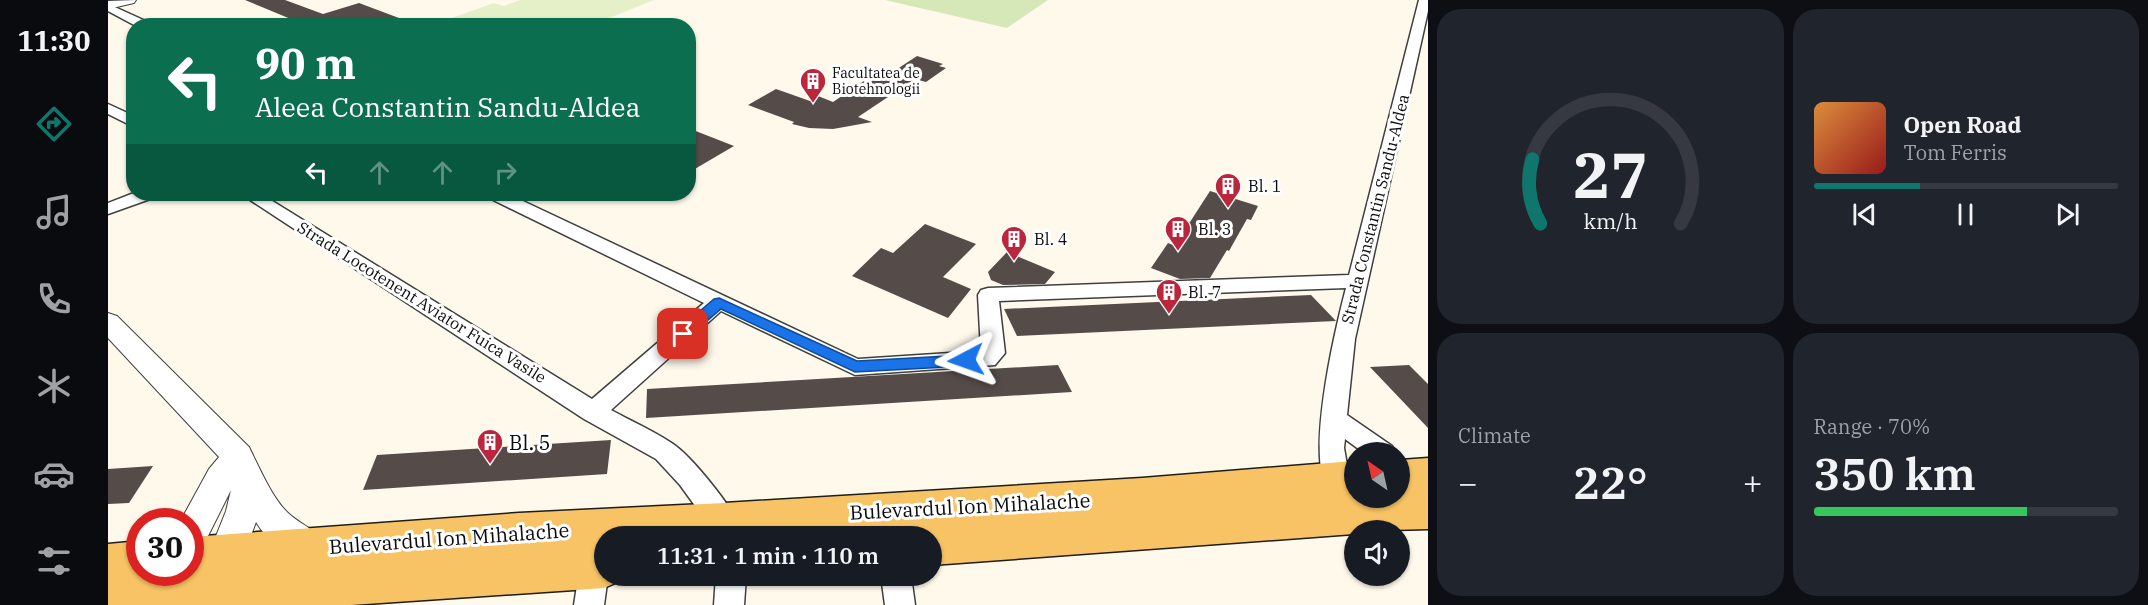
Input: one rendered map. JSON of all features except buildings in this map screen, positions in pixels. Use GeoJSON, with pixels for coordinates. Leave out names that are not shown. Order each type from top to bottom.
{"type":"FeatureCollection","features":[{"type":"Feature","properties":{"kind":"main road"},"geometry":{"type":"LineString","coordinates":[[1410,476],[1428,475]]}},
{"type":"Feature","properties":{"kind":"main road","name":"Bulevardul Ion Mihalache"},"geometry":{"type":"LineString","coordinates":[[204,565],[309,548],[592,528],[724,523],[1143,496],[1344,491]]}},
{"type":"Feature","properties":{"kind":"main road","name":"Bulevardul Ion Mihalache"},"geometry":{"type":"LineString","coordinates":[[942,543],[1344,492]]}},
{"type":"Feature","properties":{"kind":"main road","name":"Bulevardul Ion Mihalache"},"geometry":{"type":"LineString","coordinates":[[1410,506],[1428,510]]}},
{"type":"Feature","properties":{"kind":"main road","name":"Bulevardul Ion Mihalache"},"geometry":{"type":"LineString","coordinates":[[108,564],[126,565]]}},
{"type":"Feature","properties":{"kind":"main road","name":"Bulevardul Ion Mihalache"},"geometry":{"type":"LineString","coordinates":[[204,570],[424,591],[594,579]]}},
{"type":"Feature","properties":{"kind":"main road","name":"Bulevardul Ion Mihalache"},"geometry":{"type":"LineString","coordinates":[[108,603],[145,586]]}},
{"type":"Feature","properties":{"kind":"street"},"geometry":{"type":"LineString","coordinates":[[108,6],[129,0]]}},
{"type":"Feature","properties":{"kind":"street","name":"Strada Constantin Sandu-Aldea"},"geometry":{"type":"LineString","coordinates":[[1344,476],[1331,448],[1344,339],[1420,56],[1425,0]]}},
{"type":"Feature","properties":{"kind":"street"},"geometry":{"type":"LineString","coordinates":[[108,6],[131,18]]}},
{"type":"Feature","properties":{"kind":"street"},"geometry":{"type":"LineString","coordinates":[[108,108],[126,118]]}},
{"type":"Feature","properties":{"kind":"street"},"geometry":{"type":"LineString","coordinates":[[108,209],[129,201]]}},
{"type":"Feature","properties":{"kind":"street","name":"Strada Locotenent Aviator Fuica Vasile"},"geometry":{"type":"LineString","coordinates":[[261,201],[593,412],[665,452],[689,477],[724,523]]}},
{"type":"Feature","properties":{"kind":"street"},"geometry":{"type":"LineString","coordinates":[[510,201],[860,368],[987,359],[994,353],[988,295],[1358,281]]}},
{"type":"Feature","properties":{"kind":"street"},"geometry":{"type":"LineString","coordinates":[[593,412],[719,302]]}},
{"type":"Feature","properties":{"kind":"street"},"geometry":{"type":"LineString","coordinates":[[108,322],[243,468],[275,523],[309,548]]}},
{"type":"Feature","properties":{"kind":"street"},"geometry":{"type":"LineString","coordinates":[[1335,419],[1367,442]]}},
{"type":"Feature","properties":{"kind":"street"},"geometry":{"type":"LineString","coordinates":[[204,549],[243,511],[243,468]]}},
{"type":"Feature","properties":{"kind":"street"},"geometry":{"type":"LineString","coordinates":[[729,605],[730,586]]}},
{"type":"Feature","properties":{"kind":"street"},"geometry":{"type":"LineString","coordinates":[[897,586],[900,605]]}},
{"type":"Feature","properties":{"kind":"green space"},"geometry":{"type":"Polygon","coordinates":[[[520,0],[654,0],[609,18],[452,18],[494,3],[504,6],[520,0]]]}},
{"type":"Feature","properties":{"kind":"green space"},"geometry":{"type":"Polygon","coordinates":[[[885,0],[1048,0],[1007,28],[885,0]]]}},
{"type":"Feature","properties":{"kind":"place","name":"Facultatea de Biotehnologii"},"geometry":{"type":"Point","coordinates":[813,104]}},
{"type":"Feature","properties":{"kind":"place","name":"Bl. 1"},"geometry":{"type":"Point","coordinates":[1228,209]}},
{"type":"Feature","properties":{"kind":"place","name":"Bl. 3"},"geometry":{"type":"Point","coordinates":[1178,252]}},
{"type":"Feature","properties":{"kind":"place","name":"Bl. 4"},"geometry":{"type":"Point","coordinates":[1014,262]}},
{"type":"Feature","properties":{"kind":"place","name":"Bl. 7"},"geometry":{"type":"Point","coordinates":[1169,315]}},
{"type":"Feature","properties":{"kind":"place","name":"Bl. 5"},"geometry":{"type":"Point","coordinates":[490,465]}},
{"type":"Feature","properties":{"kind":"route"},"geometry":{"type":"LineString","coordinates":[[683,334],[719,302],[855,367],[966,360]]}}]}
